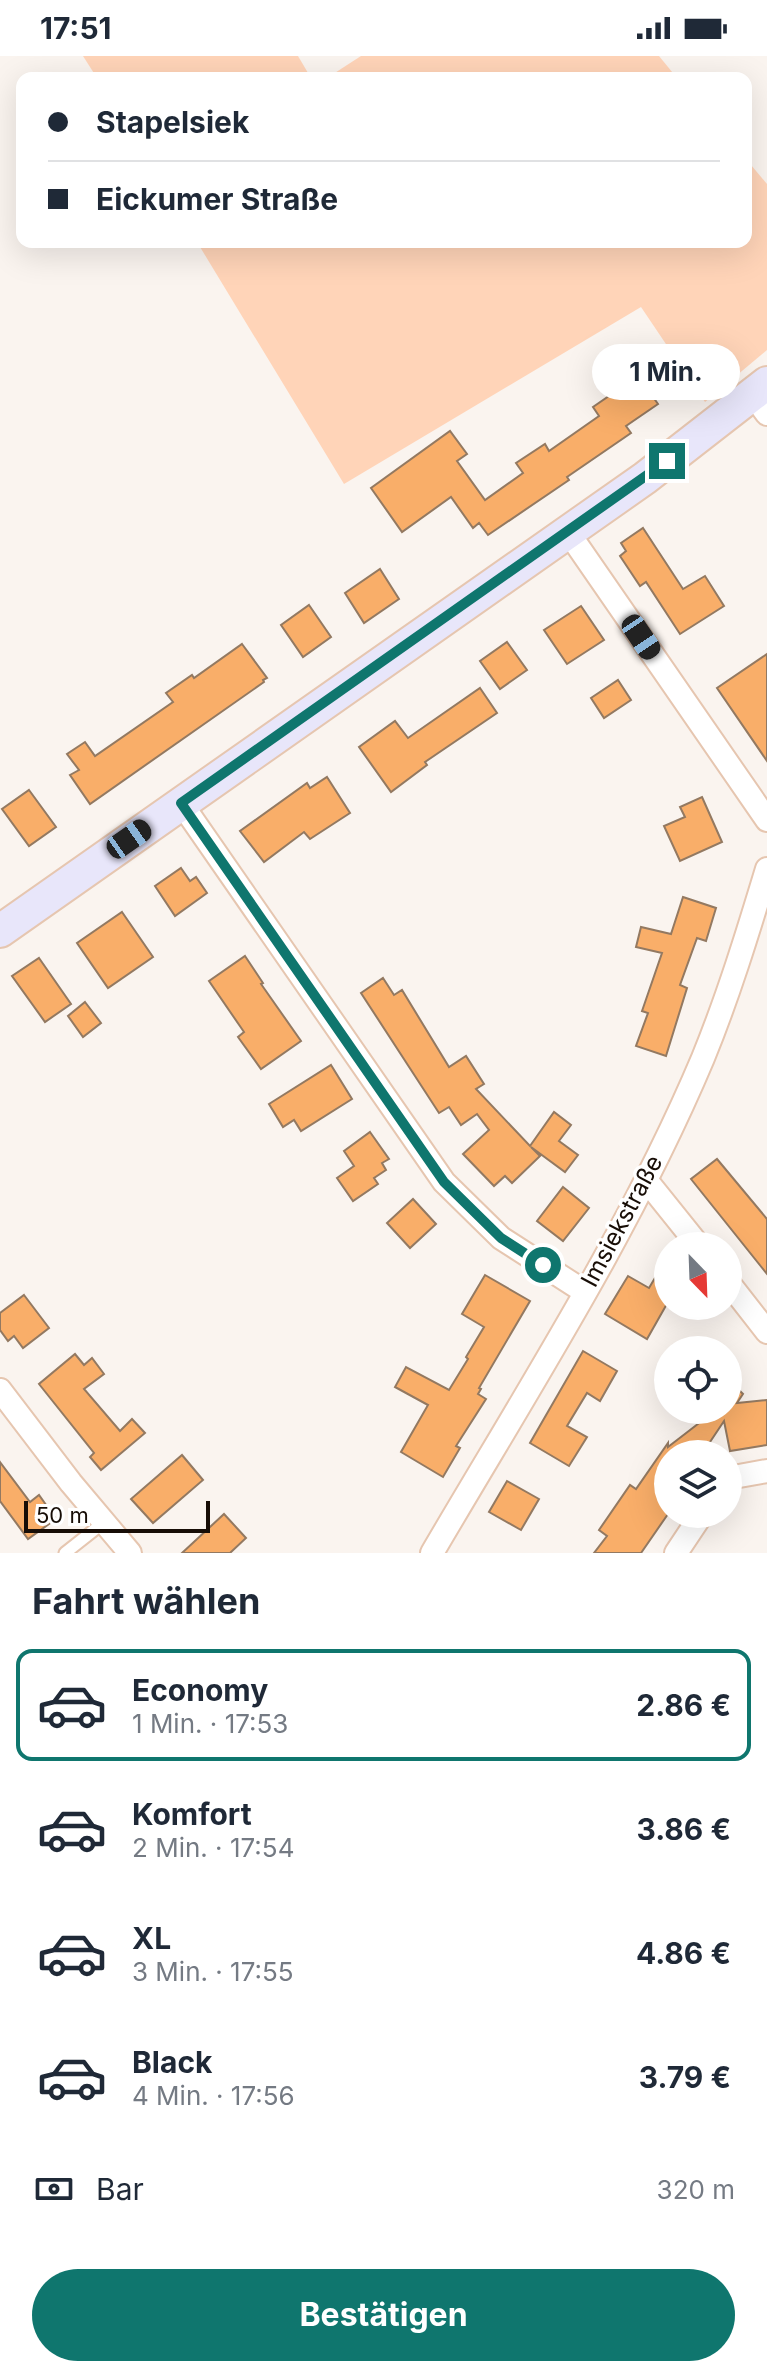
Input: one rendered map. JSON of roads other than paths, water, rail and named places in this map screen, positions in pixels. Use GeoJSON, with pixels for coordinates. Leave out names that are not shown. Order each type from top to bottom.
{"type":"FeatureCollection","features":[{"type":"Feature","properties":{"kind":"main road"},"geometry":{"type":"LineString","coordinates":[[0,931],[762,397]]}},
{"type":"Feature","properties":{"kind":"street"},"geometry":{"type":"LineString","coordinates":[[568,532],[767,820]]}},
{"type":"Feature","properties":{"kind":"street"},"geometry":{"type":"LineString","coordinates":[[181,803],[444,1182],[501,1238],[585,1292]]}},
{"type":"Feature","properties":{"kind":"street","name":"Imsiekstraße"},"geometry":{"type":"LineString","coordinates":[[432,1553],[585,1292],[646,1180],[703,1058],[767,869]]}},
{"type":"Feature","properties":{"kind":"street"},"geometry":{"type":"LineString","coordinates":[[646,1180],[688,1232]]}},
{"type":"Feature","properties":{"kind":"street"},"geometry":{"type":"LineString","coordinates":[[742,1300],[767,1332]]}},
{"type":"Feature","properties":{"kind":"street"},"geometry":{"type":"LineString","coordinates":[[0,1390],[103,1523],[130,1553]]}},
{"type":"Feature","properties":{"kind":"street"},"geometry":{"type":"LineString","coordinates":[[742,1475],[767,1471]]}},
{"type":"Feature","properties":{"kind":"street"},"geometry":{"type":"LineString","coordinates":[[676,1553],[693,1528]]}},
{"type":"Feature","properties":{"kind":"lane"},"geometry":{"type":"LineString","coordinates":[[65,1553],[103,1523]]}}]}
